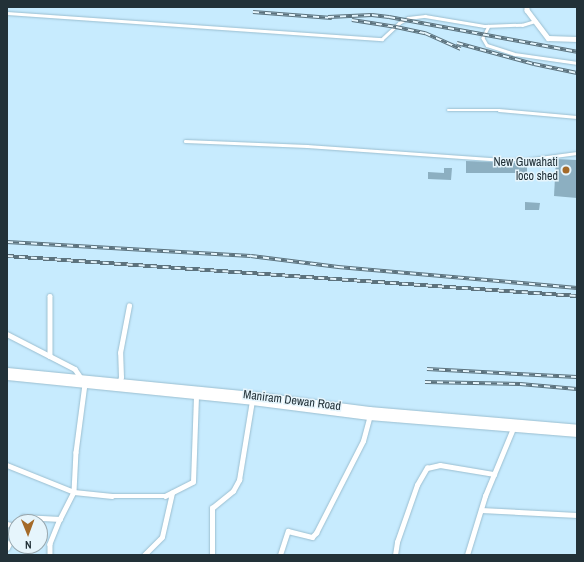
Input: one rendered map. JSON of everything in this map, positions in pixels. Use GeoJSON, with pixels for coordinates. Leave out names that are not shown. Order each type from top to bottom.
{"type":"FeatureCollection","features":[{"type":"Feature","properties":{"kind":"main road","name":"Maniram Dewan Road"},"geometry":{"type":"LineString","coordinates":[[7,372],[370,413],[514,425],[577,428]]}},
{"type":"Feature","properties":{"kind":"main road","name":"Maniram Dewan Road"},"geometry":{"type":"LineString","coordinates":[[196,393],[252,401],[324,408]]}},
{"type":"Feature","properties":{"kind":"main road","name":"Maniram Dewan Road"},"geometry":{"type":"LineString","coordinates":[[514,425],[577,433]]}},
{"type":"Feature","properties":{"kind":"street"},"geometry":{"type":"LineString","coordinates":[[527,7],[548,38],[577,39]]}},
{"type":"Feature","properties":{"kind":"street"},"geometry":{"type":"LineString","coordinates":[[50,296],[50,356]]}},
{"type":"Feature","properties":{"kind":"street"},"geometry":{"type":"LineString","coordinates":[[119,385],[120,353],[129,306]]}},
{"type":"Feature","properties":{"kind":"street"},"geometry":{"type":"LineString","coordinates":[[7,334],[75,369],[83,381],[76,452],[74,492],[60,519],[50,544],[50,555]]}},
{"type":"Feature","properties":{"kind":"street"},"geometry":{"type":"LineString","coordinates":[[7,466],[74,492],[112,496],[165,496],[193,482],[196,393]]}},
{"type":"Feature","properties":{"kind":"street"},"geometry":{"type":"LineString","coordinates":[[212,555],[212,508],[232,491],[239,480],[252,401]]}},
{"type":"Feature","properties":{"kind":"street"},"geometry":{"type":"LineString","coordinates":[[280,555],[288,531],[312,537],[316,533],[363,441],[370,413]]}},
{"type":"Feature","properties":{"kind":"street"},"geometry":{"type":"LineString","coordinates":[[467,555],[494,474],[514,425]]}},
{"type":"Feature","properties":{"kind":"street"},"geometry":{"type":"LineString","coordinates":[[395,555],[397,542],[417,485],[427,468],[440,465],[494,474]]}},
{"type":"Feature","properties":{"kind":"street"},"geometry":{"type":"LineString","coordinates":[[144,555],[162,538],[172,493]]}},
{"type":"Feature","properties":{"kind":"street"},"geometry":{"type":"LineString","coordinates":[[481,510],[577,515]]}},
{"type":"Feature","properties":{"kind":"street"},"geometry":{"type":"LineString","coordinates":[[48,519],[60,519]]}},
{"type":"Feature","properties":{"kind":"lane"},"geometry":{"type":"LineString","coordinates":[[7,12],[382,39],[399,23],[408,18],[425,16],[489,26],[522,25],[536,21]]}},
{"type":"Feature","properties":{"kind":"lane"},"geometry":{"type":"LineString","coordinates":[[489,26],[483,38],[487,45],[514,54],[577,63]]}},
{"type":"Feature","properties":{"kind":"lane"},"geometry":{"type":"LineString","coordinates":[[448,110],[499,110],[577,117]]}},
{"type":"Feature","properties":{"kind":"lane"},"geometry":{"type":"LineString","coordinates":[[185,141],[307,146],[504,160],[525,160],[577,153]]}},
{"type":"Feature","properties":{"kind":"building","name":"New Guwahati loco shed"},"geometry":{"type":"Polygon","coordinates":[[[556,159],[577,160],[577,198],[554,196],[556,159]]]}},
{"type":"Feature","properties":{"kind":"building"},"geometry":{"type":"Polygon","coordinates":[[[466,161],[527,163],[527,173],[466,173],[466,161]]]}},
{"type":"Feature","properties":{"kind":"building"},"geometry":{"type":"Polygon","coordinates":[[[444,168],[452,168],[451,180],[428,179],[428,172],[444,173],[444,168]]]}},
{"type":"Feature","properties":{"kind":"building"},"geometry":{"type":"Polygon","coordinates":[[[525,202],[540,203],[539,210],[525,210],[525,202]]]}},
{"type":"Feature","properties":{"kind":"railway"},"geometry":{"type":"LineString","coordinates":[[253,12],[332,18]]}},
{"type":"Feature","properties":{"kind":"railway"},"geometry":{"type":"LineString","coordinates":[[328,17],[372,15],[389,17],[577,52]]}},
{"type":"Feature","properties":{"kind":"railway"},"geometry":{"type":"LineString","coordinates":[[352,20],[425,33],[461,49]]}},
{"type":"Feature","properties":{"kind":"railway"},"geometry":{"type":"LineString","coordinates":[[457,43],[534,64],[577,73]]}},
{"type":"Feature","properties":{"kind":"railway"},"geometry":{"type":"LineString","coordinates":[[7,242],[251,256],[338,267],[577,288]]}},
{"type":"Feature","properties":{"kind":"railway"},"geometry":{"type":"LineString","coordinates":[[7,256],[577,296]]}},
{"type":"Feature","properties":{"kind":"railway"},"geometry":{"type":"LineString","coordinates":[[427,369],[577,377]]}},
{"type":"Feature","properties":{"kind":"railway"},"geometry":{"type":"LineString","coordinates":[[425,382],[520,384],[577,389]]}},
{"type":"Feature","properties":{"kind":"place","name":"New Guwahati loco shed"},"geometry":{"type":"Point","coordinates":[566,170]}}]}
